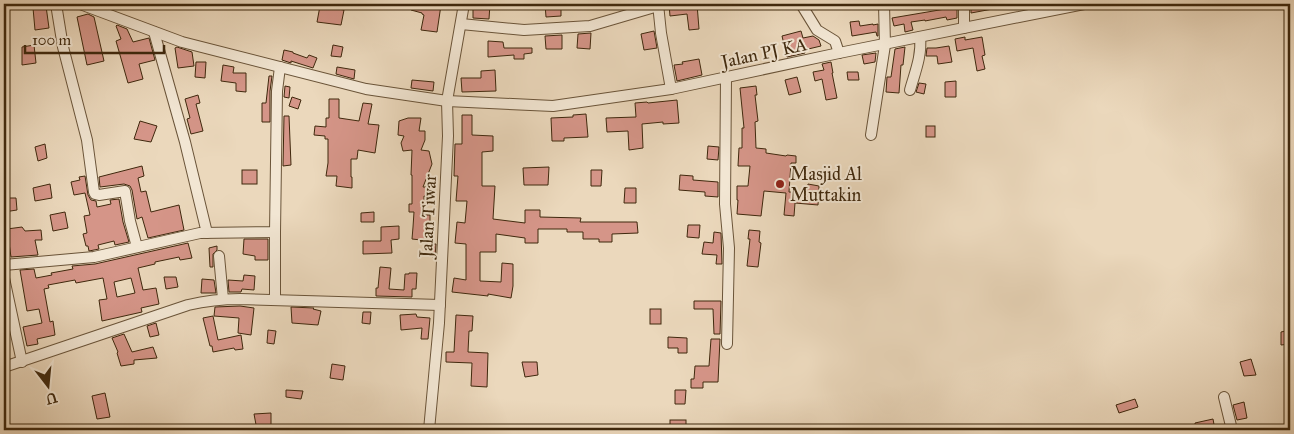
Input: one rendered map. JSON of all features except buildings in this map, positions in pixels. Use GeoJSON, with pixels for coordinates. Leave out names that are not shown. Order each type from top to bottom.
{"type":"FeatureCollection","features":[{"type":"Feature","properties":{"kind":"street"},"geometry":{"type":"LineString","coordinates":[[56,4],[62,47],[88,145],[94,192],[100,195],[124,191],[137,247]]}},
{"type":"Feature","properties":{"kind":"street","name":"Jalan PJ KA"},"geometry":{"type":"LineString","coordinates":[[80,4],[182,42],[366,89],[447,100],[553,106],[670,89],[1084,4]]}},
{"type":"Feature","properties":{"kind":"street","name":"Jalan Tiwar"},"geometry":{"type":"LineString","coordinates":[[429,430],[440,305],[448,136],[447,100],[464,4]]}},
{"type":"Feature","properties":{"kind":"street"},"geometry":{"type":"LineString","coordinates":[[801,4],[817,30],[834,42],[839,53]]}},
{"type":"Feature","properties":{"kind":"street"},"geometry":{"type":"LineString","coordinates":[[871,135],[885,44],[884,4]]}},
{"type":"Feature","properties":{"kind":"street"},"geometry":{"type":"LineString","coordinates":[[964,4],[964,28]]}},
{"type":"Feature","properties":{"kind":"street"},"geometry":{"type":"LineString","coordinates":[[461,24],[524,30],[590,26],[658,5],[670,89]]}},
{"type":"Feature","properties":{"kind":"street"},"geometry":{"type":"LineString","coordinates":[[154,32],[185,142],[207,233]]}},
{"type":"Feature","properties":{"kind":"street"},"geometry":{"type":"LineString","coordinates":[[910,90],[920,54],[920,37]]}},
{"type":"Feature","properties":{"kind":"street"},"geometry":{"type":"LineString","coordinates":[[274,300],[277,91],[280,67]]}},
{"type":"Feature","properties":{"kind":"street"},"geometry":{"type":"LineString","coordinates":[[726,78],[725,204],[729,248],[726,344]]}},
{"type":"Feature","properties":{"kind":"street"},"geometry":{"type":"LineString","coordinates":[[4,265],[91,257],[193,234],[275,232]]}},
{"type":"Feature","properties":{"kind":"street"},"geometry":{"type":"LineString","coordinates":[[219,256],[222,299]]}},
{"type":"Feature","properties":{"kind":"street"},"geometry":{"type":"LineString","coordinates":[[4,278],[22,362]]}},
{"type":"Feature","properties":{"kind":"street"},"geometry":{"type":"LineString","coordinates":[[4,367],[188,305],[222,299],[440,305]]}},
{"type":"Feature","properties":{"kind":"street"},"geometry":{"type":"LineString","coordinates":[[1224,396],[1232,430]]}},
{"type":"Feature","properties":{"kind":"place","name":"Masjid Al Muttakin"},"geometry":{"type":"Point","coordinates":[780,184]}}]}
